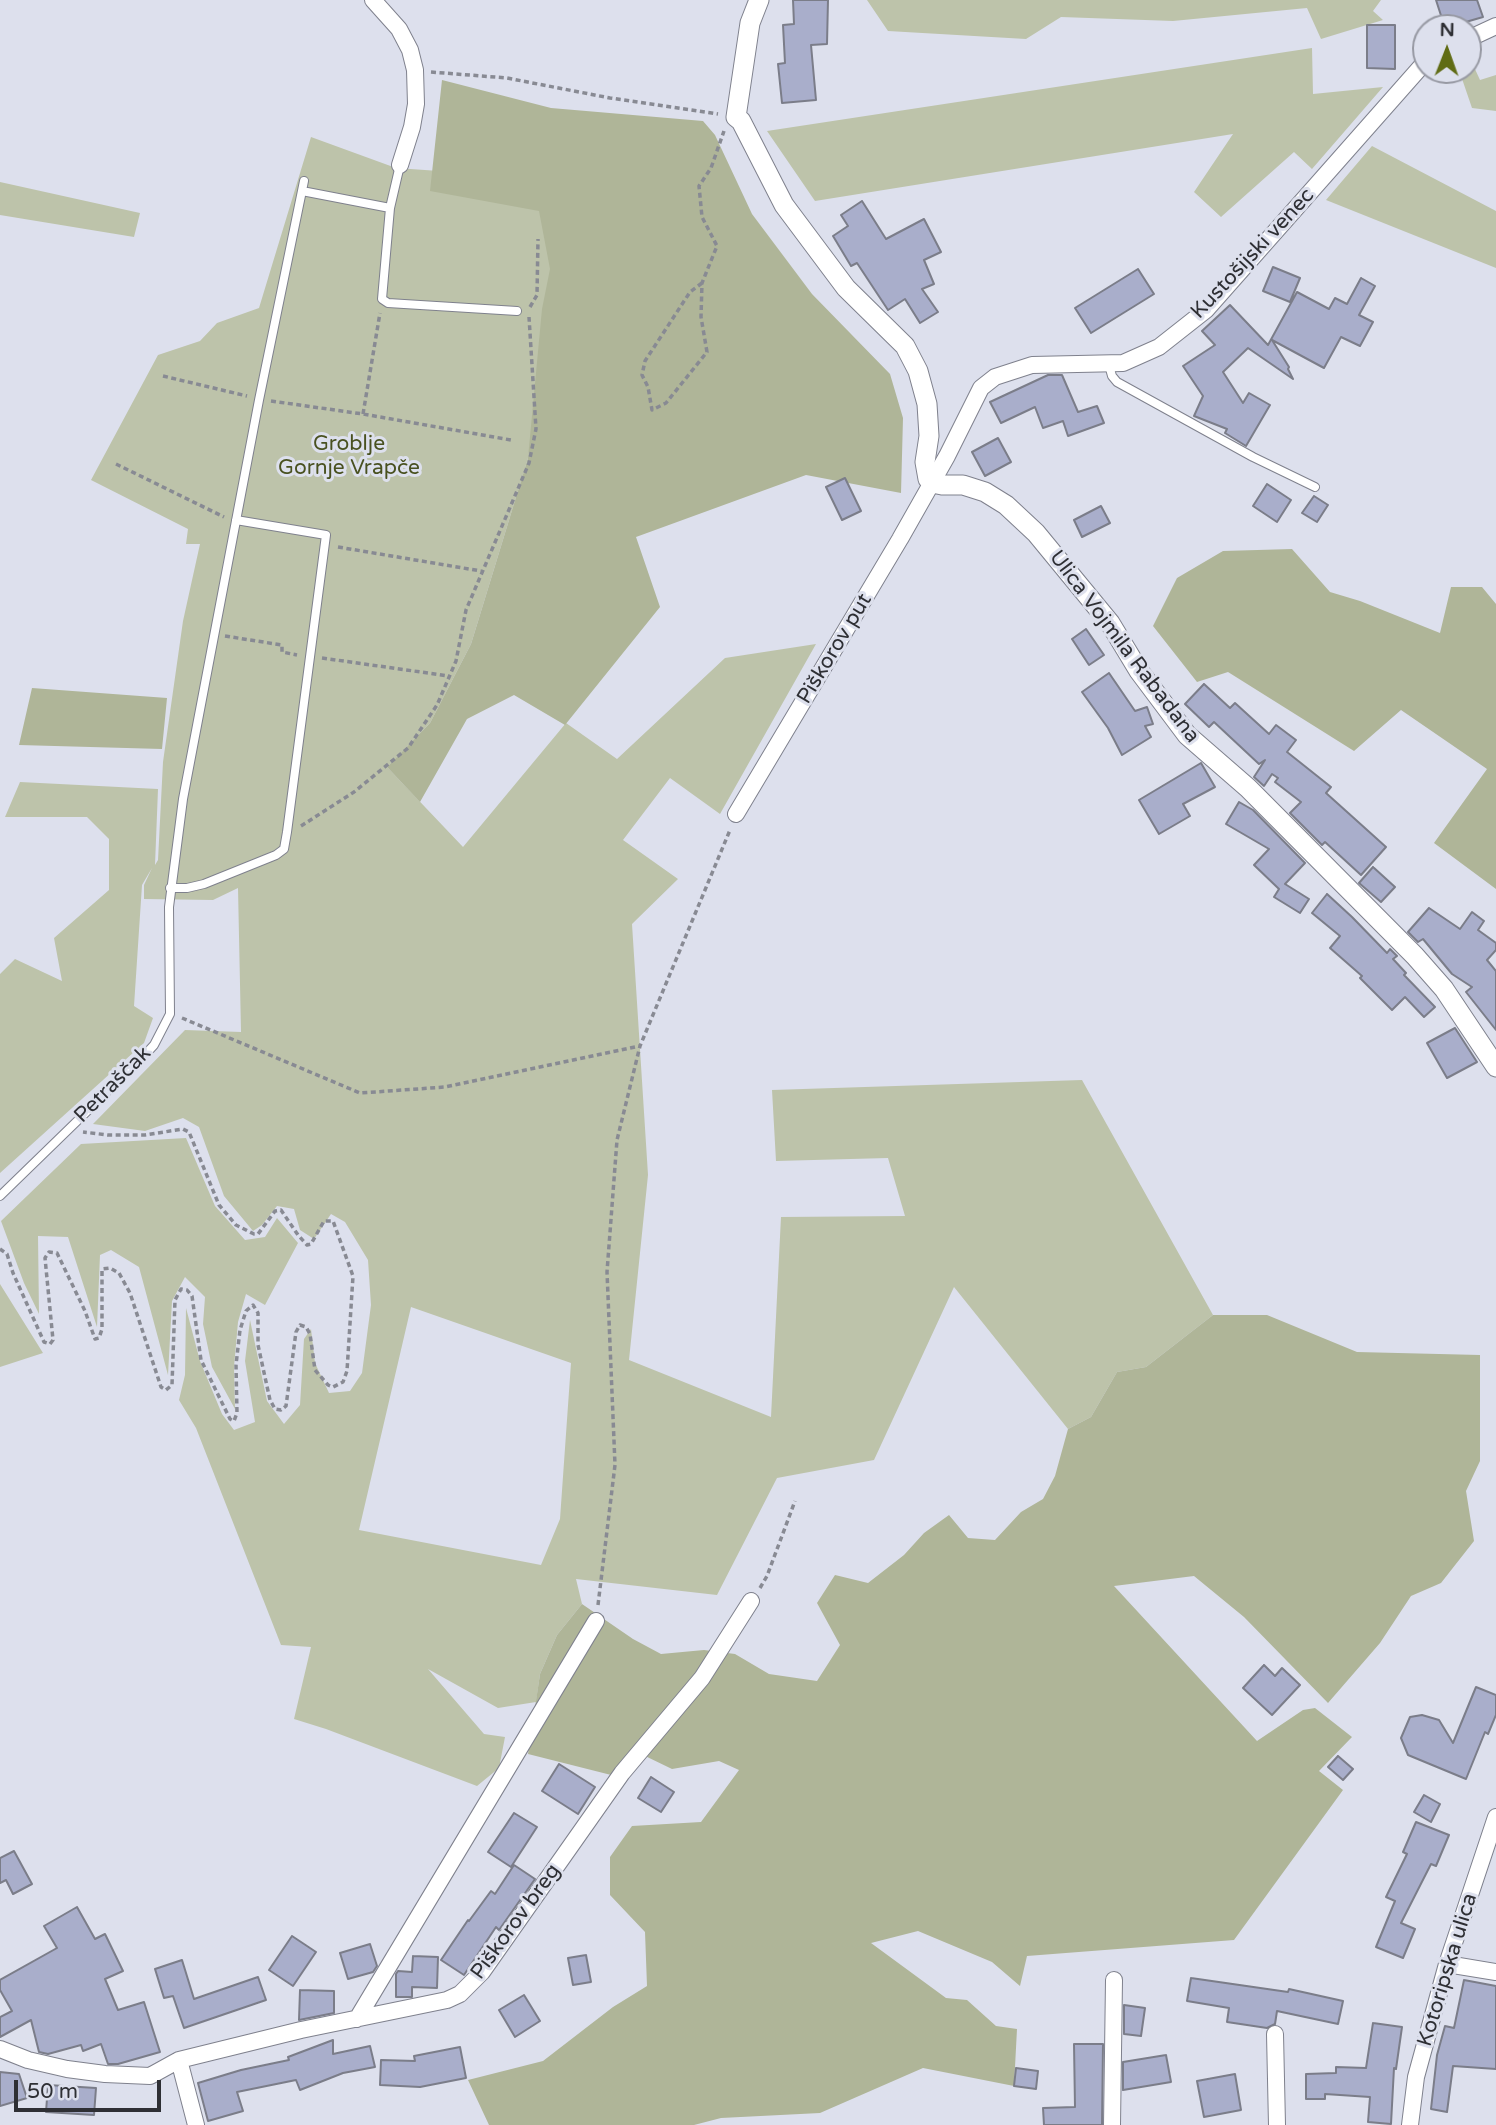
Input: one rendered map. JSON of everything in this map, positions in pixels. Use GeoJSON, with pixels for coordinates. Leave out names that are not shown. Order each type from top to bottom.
{"type":"FeatureCollection","features":[{"type":"Feature","properties":{"kind":"street"},"geometry":{"type":"LineString","coordinates":[[373,0],[399,29],[410,50],[415,71],[414,116],[400,165]]}},
{"type":"Feature","properties":{"kind":"street"},"geometry":{"type":"LineString","coordinates":[[759,0],[750,23],[732,116],[741,121],[784,205],[846,288],[905,346],[918,371],[927,404],[929,436],[925,471],[932,483]]}},
{"type":"Feature","properties":{"kind":"street","name":"Kustošijski venec"},"geometry":{"type":"LineString","coordinates":[[932,483],[975,396],[995,377],[1031,365],[1123,363],[1159,346],[1206,310],[1412,77]]}},
{"type":"Feature","properties":{"kind":"street","name":"Piškorov put"},"geometry":{"type":"LineString","coordinates":[[736,814],[932,483]]}},
{"type":"Feature","properties":{"kind":"street","name":"Ulica Vojmila Rabadana"},"geometry":{"type":"LineString","coordinates":[[932,483],[963,485],[985,492],[1006,505],[1036,533],[1110,623],[1139,671],[1187,735],[1248,788],[1415,956],[1444,989],[1496,1067]]}},
{"type":"Feature","properties":{"kind":"street","name":"Piškorov breg"},"geometry":{"type":"LineString","coordinates":[[0,2049],[28,2060],[105,2074],[150,2076],[179,2060],[447,2000],[460,1994],[482,1972],[622,1773],[702,1678],[751,1601]]}},
{"type":"Feature","properties":{"kind":"street"},"geometry":{"type":"LineString","coordinates":[[357,2019],[596,1621]]}},
{"type":"Feature","properties":{"kind":"street","name":"Kotoripska ulica"},"geometry":{"type":"LineString","coordinates":[[1410,2125],[1416,2077],[1447,1964],[1496,1817]]}},
{"type":"Feature","properties":{"kind":"street"},"geometry":{"type":"LineString","coordinates":[[1447,1964],[1496,1972]]}},
{"type":"Feature","properties":{"kind":"street"},"geometry":{"type":"LineString","coordinates":[[1112,2125],[1114,1980]]}},
{"type":"Feature","properties":{"kind":"street"},"geometry":{"type":"LineString","coordinates":[[1275,2034],[1277,2125]]}},
{"type":"Feature","properties":{"kind":"street"},"geometry":{"type":"LineString","coordinates":[[179,2060],[197,2125]]}},
{"type":"Feature","properties":{"kind":"lane"},"geometry":{"type":"LineString","coordinates":[[400,165],[390,208],[382,299],[517,312]]}},
{"type":"Feature","properties":{"kind":"lane","name":"Petraščak"},"geometry":{"type":"LineString","coordinates":[[0,1196],[154,1045],[170,1014],[170,888],[183,799],[304,181]]}},
{"type":"Feature","properties":{"kind":"lane"},"geometry":{"type":"LineString","coordinates":[[302,191],[390,208]]}},
{"type":"Feature","properties":{"kind":"lane"},"geometry":{"type":"LineString","coordinates":[[1109,365],[1117,382],[1253,457],[1315,487]]}},
{"type":"Feature","properties":{"kind":"lane"},"geometry":{"type":"LineString","coordinates":[[170,888],[204,884],[276,855],[284,849],[286,838],[326,535],[236,520]]}},
{"type":"Feature","properties":{"kind":"path"},"geometry":{"type":"LineString","coordinates":[[415,71],[508,78],[610,98],[732,116],[711,168],[699,186],[702,217],[717,246],[702,283],[701,317],[707,352],[666,403],[652,410],[648,387],[642,375],[645,361],[690,292],[702,283]]}},
{"type":"Feature","properties":{"kind":"path"},"geometry":{"type":"LineString","coordinates":[[286,838],[321,811],[354,792],[408,748],[437,705],[450,676],[456,661],[466,610],[529,463],[536,429],[527,310],[537,295],[538,239]]}},
{"type":"Feature","properties":{"kind":"path"},"geometry":{"type":"LineString","coordinates":[[363,414],[381,307],[385,301]]}},
{"type":"Feature","properties":{"kind":"path"},"geometry":{"type":"LineString","coordinates":[[163,376],[259,400],[363,414],[511,440]]}},
{"type":"Feature","properties":{"kind":"path"},"geometry":{"type":"LineString","coordinates":[[116,464],[218,515],[236,520]]}},
{"type":"Feature","properties":{"kind":"path"},"geometry":{"type":"LineString","coordinates":[[326,545],[481,571]]}},
{"type":"Feature","properties":{"kind":"path"},"geometry":{"type":"LineString","coordinates":[[213,635],[282,645],[282,652],[450,676]]}},
{"type":"Feature","properties":{"kind":"path"},"geometry":{"type":"LineString","coordinates":[[596,1621],[615,1465],[607,1272],[617,1140],[640,1046],[736,814]]}},
{"type":"Feature","properties":{"kind":"path"},"geometry":{"type":"LineString","coordinates":[[170,1014],[360,1093],[445,1087],[640,1046]]}},
{"type":"Feature","properties":{"kind":"path"},"geometry":{"type":"LineString","coordinates":[[0,1248],[7,1254],[44,1342],[50,1344],[53,1340],[46,1258],[49,1252],[57,1253],[85,1311],[95,1339],[99,1338],[102,1329],[102,1269],[110,1268],[120,1273],[130,1293],[161,1387],[166,1390],[172,1385],[175,1300],[181,1289],[187,1290],[192,1296],[201,1360],[230,1419],[234,1420],[237,1413],[236,1365],[240,1330],[246,1311],[253,1305],[258,1313],[258,1345],[270,1400],[275,1409],[281,1410],[285,1406],[296,1332],[300,1325],[306,1327],[310,1334],[315,1370],[328,1385],[333,1387],[343,1382],[347,1371],[353,1276],[333,1221],[324,1222],[311,1244],[307,1245],[281,1210],[275,1212],[258,1234],[236,1224],[219,1205],[189,1132],[183,1129],[145,1135],[108,1135],[67,1130]]}},
{"type":"Feature","properties":{"kind":"path"},"geometry":{"type":"LineString","coordinates":[[751,1601],[767,1576],[795,1501]]}},
{"type":"Feature","properties":{"kind":"green space"},"geometry":{"type":"Polygon","coordinates":[[[867,0],[1381,0],[1373,11],[1383,20],[1321,39],[1307,8],[1173,21],[1061,17],[1026,39],[888,31],[867,0]]]}},
{"type":"Feature","properties":{"kind":"green space"},"geometry":{"type":"Polygon","coordinates":[[[1312,48],[1313,94],[1383,87],[1312,169],[1294,152],[1221,217],[1194,192],[1233,134],[815,201],[767,131],[1312,48]]]}},
{"type":"Feature","properties":{"kind":"green space"},"geometry":{"type":"Polygon","coordinates":[[[1496,75],[1496,111],[1472,108],[1464,84],[1482,84],[1482,79],[1496,75]]]}},
{"type":"Feature","properties":{"kind":"green space"},"geometry":{"type":"Polygon","coordinates":[[[442,80],[551,108],[703,121],[715,135],[752,214],[812,294],[890,374],[903,418],[901,493],[806,475],[636,537],[660,607],[565,725],[514,695],[467,719],[420,802],[387,767],[430,723],[471,644],[528,458],[542,309],[550,269],[539,211],[430,191],[442,80]]]}},
{"type":"Feature","properties":{"kind":"green space","name":"Groblje Gornje Vrapče"},"geometry":{"type":"Polygon","coordinates":[[[311,137],[396,168],[554,179],[551,308],[528,458],[471,644],[430,723],[387,767],[463,847],[566,723],[617,759],[725,658],[816,644],[720,814],[670,778],[623,840],[678,879],[632,924],[648,1175],[629,1360],[771,1417],[781,1217],[905,1216],[888,1158],[776,1161],[772,1090],[1082,1080],[1213,1315],[1146,1367],[1117,1372],[1091,1417],[1068,1429],[954,1287],[874,1460],[777,1478],[717,1595],[576,1579],[582,1604],[557,1635],[540,1674],[536,1702],[498,1708],[428,1669],[484,1734],[505,1737],[499,1768],[477,1786],[294,1719],[311,1647],[281,1645],[196,1428],[179,1400],[185,1375],[186,1308],[200,1361],[222,1414],[234,1430],[255,1422],[245,1361],[250,1320],[267,1401],[284,1424],[300,1405],[304,1339],[311,1329],[315,1363],[329,1393],[350,1391],[362,1373],[371,1305],[368,1260],[345,1222],[331,1214],[314,1239],[300,1230],[294,1209],[277,1206],[262,1225],[253,1231],[224,1196],[199,1127],[183,1118],[145,1131],[93,1124],[185,1030],[241,1032],[238,888],[213,900],[144,899],[144,885],[152,868],[142,885],[134,1006],[153,1018],[144,1043],[0,1173],[0,974],[15,959],[62,981],[54,938],[109,890],[109,839],[87,817],[5,817],[20,782],[158,789],[155,865],[158,860],[163,762],[183,621],[200,544],[186,544],[188,529],[91,480],[158,355],[200,341],[217,323],[259,308],[311,137]],[[411,1307],[359,1530],[541,1565],[560,1519],[571,1363],[411,1307]]]}},
{"type":"Feature","properties":{"kind":"green space"},"geometry":{"type":"Polygon","coordinates":[[[1372,146],[1496,211],[1496,268],[1326,200],[1372,146]]]}},
{"type":"Feature","properties":{"kind":"green space"},"geometry":{"type":"Polygon","coordinates":[[[0,182],[140,213],[134,237],[0,215],[0,182]]]}},
{"type":"Feature","properties":{"kind":"green space"},"geometry":{"type":"Polygon","coordinates":[[[1292,549],[1330,592],[1440,633],[1451,587],[1482,587],[1496,604],[1496,889],[1434,843],[1487,769],[1401,710],[1354,751],[1228,672],[1197,682],[1153,626],[1177,578],[1223,551],[1292,549]]]}},
{"type":"Feature","properties":{"kind":"green space"},"geometry":{"type":"Polygon","coordinates":[[[32,688],[167,698],[162,749],[19,745],[32,688]]]}},
{"type":"Feature","properties":{"kind":"green space"},"geometry":{"type":"Polygon","coordinates":[[[186,1138],[215,1206],[245,1240],[265,1237],[277,1218],[298,1243],[265,1305],[246,1294],[238,1322],[234,1367],[235,1409],[212,1367],[203,1324],[205,1297],[185,1277],[172,1301],[168,1375],[139,1267],[111,1250],[100,1255],[97,1327],[68,1237],[38,1236],[39,1314],[24,1283],[1,1221],[81,1144],[186,1138]]]}},
{"type":"Feature","properties":{"kind":"green space"},"geometry":{"type":"Polygon","coordinates":[[[0,1284],[43,1353],[0,1367],[0,1284]]]}},
{"type":"Feature","properties":{"kind":"green space"},"geometry":{"type":"Polygon","coordinates":[[[1213,1315],[1267,1315],[1357,1352],[1480,1355],[1480,1461],[1466,1491],[1474,1541],[1441,1583],[1411,1596],[1380,1643],[1328,1703],[1244,1617],[1194,1576],[1114,1586],[1257,1741],[1303,1710],[1315,1708],[1352,1737],[1319,1771],[1343,1790],[1234,1940],[1027,1956],[1020,1986],[992,1962],[918,1931],[871,1943],[946,1998],[967,2000],[996,2026],[1017,2029],[1014,2086],[923,2068],[820,2113],[721,2118],[694,2125],[489,2125],[468,2080],[543,2061],[613,2007],[647,1986],[645,1932],[610,1895],[610,1857],[632,1826],[701,1822],[739,1770],[719,1761],[672,1769],[641,1754],[627,1779],[528,1754],[540,1674],[557,1635],[582,1604],[633,1639],[661,1654],[704,1650],[735,1654],[769,1674],[817,1681],[840,1645],[817,1603],[835,1575],[868,1583],[904,1555],[924,1533],[949,1515],[968,1538],[995,1540],[1021,1512],[1043,1499],[1055,1476],[1068,1429],[1091,1417],[1117,1372],[1146,1367],[1213,1315]]]}},
{"type":"Feature","properties":{"kind":"building"},"geometry":{"type":"Polygon","coordinates":[[[793,0],[828,0],[827,44],[811,45],[816,100],[782,103],[778,64],[785,63],[783,25],[794,24],[793,0]]]}},
{"type":"Feature","properties":{"kind":"building"},"geometry":{"type":"Polygon","coordinates":[[[1436,0],[1477,0],[1482,14],[1440,14],[1436,0]]]}},
{"type":"Feature","properties":{"kind":"building"},"geometry":{"type":"Polygon","coordinates":[[[1367,25],[1395,25],[1395,69],[1367,68],[1367,25]]]}},
{"type":"Feature","properties":{"kind":"building"},"geometry":{"type":"Polygon","coordinates":[[[862,201],[886,239],[924,219],[941,252],[924,260],[934,284],[922,289],[938,312],[920,323],[905,299],[888,310],[857,263],[851,266],[833,236],[848,226],[841,215],[862,201]]]}},
{"type":"Feature","properties":{"kind":"building"},"geometry":{"type":"Polygon","coordinates":[[[1273,267],[1300,278],[1290,302],[1263,291],[1273,267]]]}},
{"type":"Feature","properties":{"kind":"building"},"geometry":{"type":"Polygon","coordinates":[[[1138,269],[1154,294],[1091,333],[1075,308],[1138,269]]]}},
{"type":"Feature","properties":{"kind":"building"},"geometry":{"type":"Polygon","coordinates":[[[1361,278],[1375,286],[1359,315],[1373,322],[1360,346],[1341,337],[1324,368],[1272,340],[1289,367],[1293,379],[1248,348],[1223,372],[1243,403],[1249,393],[1270,405],[1246,446],[1225,433],[1227,429],[1194,416],[1203,396],[1183,366],[1215,345],[1202,331],[1230,305],[1268,345],[1297,292],[1329,309],[1335,298],[1347,304],[1361,278]]]}},
{"type":"Feature","properties":{"kind":"building"},"geometry":{"type":"Polygon","coordinates":[[[1048,375],[1062,375],[1078,412],[1097,406],[1104,423],[1068,436],[1063,421],[1043,428],[1035,407],[1001,423],[990,402],[1048,375]]]}},
{"type":"Feature","properties":{"kind":"building"},"geometry":{"type":"Polygon","coordinates":[[[998,438],[1011,462],[985,476],[972,452],[998,438]]]}},
{"type":"Feature","properties":{"kind":"building"},"geometry":{"type":"Polygon","coordinates":[[[845,478],[861,511],[842,520],[826,487],[845,478]]]}},
{"type":"Feature","properties":{"kind":"building"},"geometry":{"type":"Polygon","coordinates":[[[1267,484],[1291,500],[1277,522],[1253,506],[1267,484]]]}},
{"type":"Feature","properties":{"kind":"building"},"geometry":{"type":"Polygon","coordinates":[[[1314,496],[1328,505],[1317,522],[1302,513],[1314,496]]]}},
{"type":"Feature","properties":{"kind":"building"},"geometry":{"type":"Polygon","coordinates":[[[1101,506],[1110,523],[1082,537],[1074,520],[1101,506]]]}},
{"type":"Feature","properties":{"kind":"building"},"geometry":{"type":"Polygon","coordinates":[[[1086,629],[1104,655],[1089,665],[1072,639],[1086,629]]]}},
{"type":"Feature","properties":{"kind":"building"},"geometry":{"type":"Polygon","coordinates":[[[1109,673],[1135,711],[1147,707],[1153,724],[1145,726],[1151,737],[1122,755],[1108,728],[1082,692],[1109,673]]]}},
{"type":"Feature","properties":{"kind":"building"},"geometry":{"type":"Polygon","coordinates":[[[1204,684],[1230,708],[1235,703],[1269,734],[1276,725],[1296,740],[1287,752],[1331,787],[1326,793],[1386,847],[1361,875],[1325,842],[1322,845],[1290,813],[1301,802],[1275,782],[1278,778],[1272,774],[1264,786],[1254,777],[1265,760],[1259,764],[1214,722],[1209,727],[1185,704],[1204,684]]]}},
{"type":"Feature","properties":{"kind":"building"},"geometry":{"type":"Polygon","coordinates":[[[1201,763],[1215,787],[1183,804],[1190,816],[1159,834],[1139,800],[1201,763]]]}},
{"type":"Feature","properties":{"kind":"building"},"geometry":{"type":"Polygon","coordinates":[[[1239,802],[1253,810],[1305,863],[1285,884],[1309,899],[1300,913],[1274,897],[1279,889],[1254,865],[1269,849],[1226,824],[1239,802]]]}},
{"type":"Feature","properties":{"kind":"building"},"geometry":{"type":"Polygon","coordinates":[[[1373,867],[1395,887],[1381,902],[1359,883],[1373,867]]]}},
{"type":"Feature","properties":{"kind":"building"},"geometry":{"type":"Polygon","coordinates":[[[1327,894],[1387,953],[1390,949],[1397,956],[1393,959],[1406,973],[1404,975],[1435,1007],[1424,1017],[1405,997],[1392,1010],[1360,978],[1362,976],[1330,948],[1340,936],[1312,913],[1327,894]]]}},
{"type":"Feature","properties":{"kind":"building"},"geometry":{"type":"Polygon","coordinates":[[[1429,908],[1460,929],[1472,912],[1484,921],[1478,930],[1496,943],[1496,950],[1487,960],[1496,971],[1496,1030],[1466,992],[1472,987],[1452,974],[1423,939],[1418,942],[1408,932],[1429,908]]]}},
{"type":"Feature","properties":{"kind":"building"},"geometry":{"type":"Polygon","coordinates":[[[1455,1028],[1477,1062],[1447,1078],[1427,1043],[1455,1028]]]}},
{"type":"Feature","properties":{"kind":"building"},"geometry":{"type":"Polygon","coordinates":[[[1264,1665],[1275,1676],[1282,1668],[1300,1685],[1272,1715],[1243,1688],[1264,1665]]]}},
{"type":"Feature","properties":{"kind":"building"},"geometry":{"type":"Polygon","coordinates":[[[1476,1687],[1496,1695],[1496,1715],[1488,1734],[1485,1732],[1466,1779],[1408,1755],[1401,1738],[1410,1717],[1422,1715],[1439,1720],[1453,1743],[1476,1687]]]}},
{"type":"Feature","properties":{"kind":"building"},"geometry":{"type":"Polygon","coordinates":[[[1338,1756],[1353,1769],[1343,1780],[1328,1767],[1338,1756]]]}},
{"type":"Feature","properties":{"kind":"building"},"geometry":{"type":"Polygon","coordinates":[[[559,1764],[595,1787],[578,1814],[542,1791],[559,1764]]]}},
{"type":"Feature","properties":{"kind":"building"},"geometry":{"type":"Polygon","coordinates":[[[651,1777],[674,1792],[661,1812],[638,1798],[651,1777]]]}},
{"type":"Feature","properties":{"kind":"building"},"geometry":{"type":"Polygon","coordinates":[[[1424,1795],[1440,1804],[1431,1822],[1414,1812],[1424,1795]]]}},
{"type":"Feature","properties":{"kind":"building"},"geometry":{"type":"Polygon","coordinates":[[[514,1813],[537,1827],[511,1867],[488,1852],[514,1813]]]}},
{"type":"Feature","properties":{"kind":"building"},"geometry":{"type":"Polygon","coordinates":[[[1416,1822],[1449,1835],[1436,1866],[1431,1864],[1401,1923],[1415,1929],[1403,1958],[1376,1947],[1395,1901],[1386,1897],[1407,1854],[1403,1852],[1416,1822]]]}},
{"type":"Feature","properties":{"kind":"building"},"geometry":{"type":"Polygon","coordinates":[[[14,1851],[32,1884],[13,1894],[6,1880],[0,1883],[0,1858],[14,1851]]]}},
{"type":"Feature","properties":{"kind":"building"},"geometry":{"type":"Polygon","coordinates":[[[514,1865],[535,1879],[499,1930],[496,1927],[464,1975],[441,1960],[468,1920],[491,1891],[495,1894],[514,1865]]]}},
{"type":"Feature","properties":{"kind":"building"},"geometry":{"type":"Polygon","coordinates":[[[77,1907],[95,1939],[105,1934],[123,1971],[105,1979],[118,2010],[144,2002],[160,2052],[118,2064],[108,2064],[101,2044],[83,2051],[81,2045],[48,2054],[39,2052],[31,2020],[0,2037],[0,2017],[12,2011],[0,1990],[0,1980],[57,1948],[44,1926],[77,1907]]]}},
{"type":"Feature","properties":{"kind":"building"},"geometry":{"type":"Polygon","coordinates":[[[292,1936],[316,1952],[293,1986],[269,1970],[292,1936]]]}},
{"type":"Feature","properties":{"kind":"building"},"geometry":{"type":"Polygon","coordinates":[[[370,1944],[377,1966],[373,1972],[348,1979],[340,1953],[370,1944]]]}},
{"type":"Feature","properties":{"kind":"building"},"geometry":{"type":"Polygon","coordinates":[[[586,1955],[591,1982],[573,1985],[568,1958],[586,1955]]]}},
{"type":"Feature","properties":{"kind":"building"},"geometry":{"type":"Polygon","coordinates":[[[413,1956],[438,1957],[437,1988],[412,1987],[412,1997],[396,1997],[396,1974],[398,1971],[412,1972],[413,1956]]]}},
{"type":"Feature","properties":{"kind":"building"},"geometry":{"type":"Polygon","coordinates":[[[182,1960],[194,1999],[258,1977],[266,2000],[184,2028],[173,1996],[164,1998],[155,1969],[182,1960]]]}},
{"type":"Feature","properties":{"kind":"building"},"geometry":{"type":"Polygon","coordinates":[[[1191,1978],[1288,1992],[1289,1989],[1343,2001],[1338,2024],[1277,2011],[1275,2024],[1267,2028],[1227,2022],[1229,2008],[1187,2001],[1191,1978]]]}},
{"type":"Feature","properties":{"kind":"building"},"geometry":{"type":"Polygon","coordinates":[[[1464,1980],[1496,1986],[1496,2069],[1453,2066],[1447,2112],[1431,2109],[1437,2055],[1445,2026],[1454,2028],[1464,1980]]]}},
{"type":"Feature","properties":{"kind":"building"},"geometry":{"type":"Polygon","coordinates":[[[300,1990],[334,1991],[334,2013],[299,2020],[300,1990]]]}},
{"type":"Feature","properties":{"kind":"building"},"geometry":{"type":"Polygon","coordinates":[[[524,1995],[540,2021],[515,2037],[499,2010],[524,1995]]]}},
{"type":"Feature","properties":{"kind":"building"},"geometry":{"type":"Polygon","coordinates":[[[1124,2005],[1145,2008],[1141,2036],[1124,2034],[1124,2005]]]}},
{"type":"Feature","properties":{"kind":"building"},"geometry":{"type":"Polygon","coordinates":[[[1373,2023],[1402,2027],[1396,2069],[1394,2068],[1391,2124],[1368,2122],[1370,2097],[1325,2094],[1325,2099],[1306,2099],[1306,2074],[1336,2073],[1336,2067],[1366,2068],[1373,2023]]]}},
{"type":"Feature","properties":{"kind":"building"},"geometry":{"type":"Polygon","coordinates":[[[333,2040],[333,2054],[370,2046],[375,2067],[343,2073],[300,2090],[296,2080],[237,2092],[243,2111],[208,2121],[198,2083],[289,2060],[288,2057],[333,2040]]]}},
{"type":"Feature","properties":{"kind":"building"},"geometry":{"type":"Polygon","coordinates":[[[1074,2044],[1103,2044],[1102,2125],[1044,2125],[1043,2108],[1075,2107],[1074,2044]]]}},
{"type":"Feature","properties":{"kind":"building"},"geometry":{"type":"Polygon","coordinates":[[[460,2047],[466,2078],[420,2087],[380,2085],[381,2060],[415,2061],[414,2056],[460,2047]]]}},
{"type":"Feature","properties":{"kind":"building"},"geometry":{"type":"Polygon","coordinates":[[[1166,2055],[1171,2082],[1123,2090],[1123,2062],[1166,2055]]]}},
{"type":"Feature","properties":{"kind":"building"},"geometry":{"type":"Polygon","coordinates":[[[1016,2068],[1038,2071],[1036,2089],[1014,2086],[1016,2068]]]}},
{"type":"Feature","properties":{"kind":"building"},"geometry":{"type":"Polygon","coordinates":[[[0,2072],[19,2074],[27,2098],[0,2106],[0,2072]]]}},
{"type":"Feature","properties":{"kind":"building"},"geometry":{"type":"Polygon","coordinates":[[[1235,2074],[1241,2110],[1204,2117],[1197,2081],[1235,2074]]]}},
{"type":"Feature","properties":{"kind":"building"},"geometry":{"type":"Polygon","coordinates":[[[48,2085],[96,2088],[94,2115],[46,2112],[48,2085]]]}}]}
